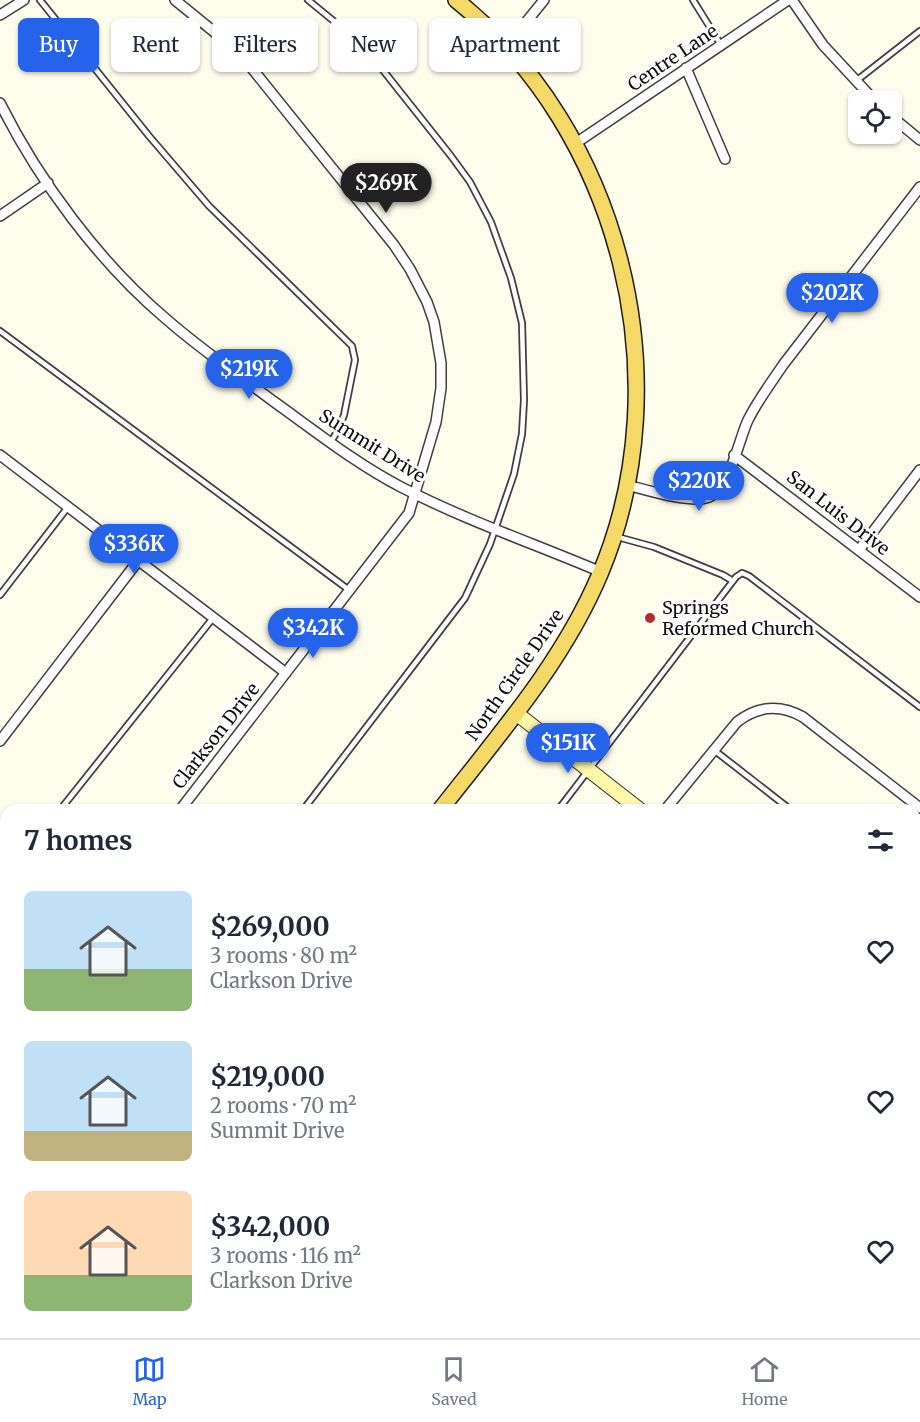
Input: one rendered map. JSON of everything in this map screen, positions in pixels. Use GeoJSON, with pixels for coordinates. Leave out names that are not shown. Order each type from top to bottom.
{"type":"FeatureCollection","features":[{"type":"Feature","properties":{"kind":"main road","name":"North Circle Drive"},"geometry":{"type":"LineString","coordinates":[[456,0],[477,18]]}},
{"type":"Feature","properties":{"kind":"main road","name":"North Circle Drive"},"geometry":{"type":"LineString","coordinates":[[445,804],[516,713],[570,634],[601,572],[614,536],[633,456],[636,377],[634,342],[622,270],[609,221],[576,143],[527,72]]}},
{"type":"Feature","properties":{"kind":"main road"},"geometry":{"type":"LineString","coordinates":[[516,713],[632,804]]}},
{"type":"Feature","properties":{"kind":"street"},"geometry":{"type":"LineString","coordinates":[[0,15],[24,0]]}},
{"type":"Feature","properties":{"kind":"street","name":"Clarkson Drive"},"geometry":{"type":"LineString","coordinates":[[174,0],[229,44],[250,66],[394,245],[419,285],[434,322],[438,342],[441,388],[436,422],[409,513],[185,804]]}},
{"type":"Feature","properties":{"kind":"street"},"geometry":{"type":"LineString","coordinates":[[529,18],[544,0]]}},
{"type":"Feature","properties":{"kind":"street"},"geometry":{"type":"LineString","coordinates":[[790,0],[823,45],[863,90]]}},
{"type":"Feature","properties":{"kind":"street","name":"Centre Lane"},"geometry":{"type":"LineString","coordinates":[[576,143],[790,0]]}},
{"type":"Feature","properties":{"kind":"street"},"geometry":{"type":"LineString","coordinates":[[686,68],[725,159]]}},
{"type":"Feature","properties":{"kind":"street","name":"Summit Drive"},"geometry":{"type":"LineString","coordinates":[[0,104],[4,119],[48,183],[108,261],[164,318],[201,348],[330,443],[379,474],[414,493],[601,572]]}},
{"type":"Feature","properties":{"kind":"street"},"geometry":{"type":"LineString","coordinates":[[902,125],[920,140]]}},
{"type":"Feature","properties":{"kind":"street"},"geometry":{"type":"LineString","coordinates":[[0,216],[48,183]]}},
{"type":"Feature","properties":{"kind":"street"},"geometry":{"type":"LineString","coordinates":[[627,485],[686,498],[699,499],[715,493],[722,485],[755,406],[783,365],[920,187]]}},
{"type":"Feature","properties":{"kind":"street"},"geometry":{"type":"LineString","coordinates":[[0,455],[286,673]]}},
{"type":"Feature","properties":{"kind":"street","name":"San Luis Drive"},"geometry":{"type":"LineString","coordinates":[[734,455],[920,597]]}},
{"type":"Feature","properties":{"kind":"street"},"geometry":{"type":"LineString","coordinates":[[858,550],[920,470]]}},
{"type":"Feature","properties":{"kind":"street"},"geometry":{"type":"LineString","coordinates":[[0,741],[138,561]]}},
{"type":"Feature","properties":{"kind":"street"},"geometry":{"type":"LineString","coordinates":[[670,804],[737,722],[747,714],[759,709],[771,708],[793,711],[915,804]]}},
{"type":"Feature","properties":{"kind":"lane"},"geometry":{"type":"LineString","coordinates":[[40,0],[149,136],[209,206],[352,346],[355,360],[344,415],[330,443]]}},
{"type":"Feature","properties":{"kind":"lane"},"geometry":{"type":"LineString","coordinates":[[308,0],[363,45],[470,182],[491,222],[511,278],[522,323],[524,359],[522,434],[514,474],[496,528],[476,577],[456,612],[308,804]]}},
{"type":"Feature","properties":{"kind":"lane"},"geometry":{"type":"LineString","coordinates":[[693,0],[721,45]]}},
{"type":"Feature","properties":{"kind":"lane"},"geometry":{"type":"LineString","coordinates":[[855,82],[920,31]]}},
{"type":"Feature","properties":{"kind":"lane"},"geometry":{"type":"LineString","coordinates":[[0,331],[350,590]]}},
{"type":"Feature","properties":{"kind":"lane"},"geometry":{"type":"LineString","coordinates":[[0,595],[68,507]]}},
{"type":"Feature","properties":{"kind":"lane"},"geometry":{"type":"LineString","coordinates":[[614,536],[654,546],[723,574],[733,581]]}},
{"type":"Feature","properties":{"kind":"lane"},"geometry":{"type":"LineString","coordinates":[[562,804],[738,574],[749,576],[920,707]]}},
{"type":"Feature","properties":{"kind":"lane"},"geometry":{"type":"LineString","coordinates":[[65,804],[213,618]]}},
{"type":"Feature","properties":{"kind":"lane"},"geometry":{"type":"LineString","coordinates":[[714,750],[783,804]]}},
{"type":"Feature","properties":{"kind":"place","name":"Springs Reformed Church"},"geometry":{"type":"Point","coordinates":[650,618]}}]}
